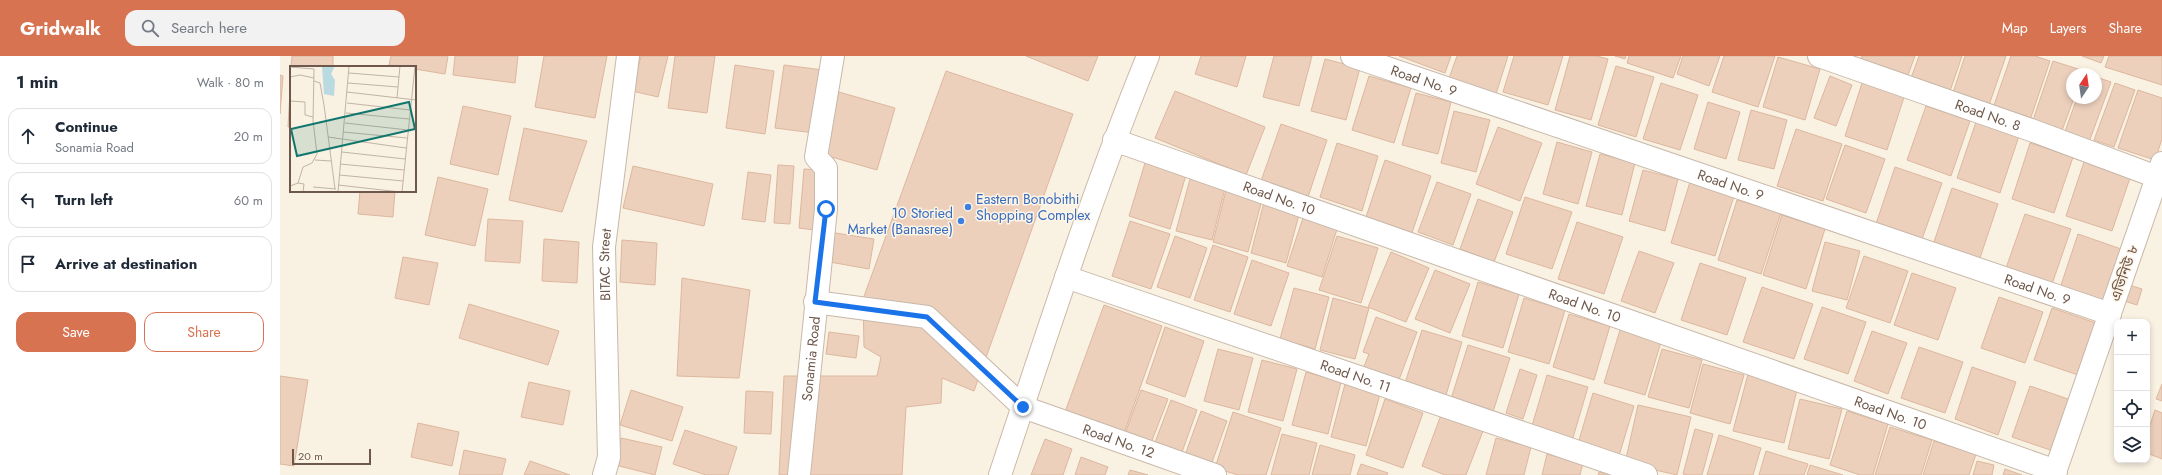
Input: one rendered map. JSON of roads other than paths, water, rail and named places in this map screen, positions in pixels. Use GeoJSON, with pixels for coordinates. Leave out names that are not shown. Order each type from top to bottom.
{"type":"FeatureCollection","features":[{"type":"Feature","properties":{"kind":"street","name":"BITAC Street"},"geometry":{"type":"LineString","coordinates":[[604,475],[609,457],[604,247],[628,56]]}},
{"type":"Feature","properties":{"kind":"street","name":"Sonamia Road"},"geometry":{"type":"LineString","coordinates":[[799,475],[815,302],[826,209],[826,168],[816,157],[832,56]]}},
{"type":"Feature","properties":{"kind":"street"},"geometry":{"type":"LineString","coordinates":[[1000,475],[1066,277],[1114,140],[1148,56]]}},
{"type":"Feature","properties":{"kind":"street","name":"Road No. 9"},"geometry":{"type":"LineString","coordinates":[[1352,56],[2110,314]]}},
{"type":"Feature","properties":{"kind":"street","name":"Road No. 8"},"geometry":{"type":"LineString","coordinates":[[1819,56],[2031,130],[2159,170]]}},
{"type":"Feature","properties":{"kind":"street","name":"Road No. 10"},"geometry":{"type":"LineString","coordinates":[[1114,140],[2055,473]]}},
{"type":"Feature","properties":{"kind":"street","name":"এভিনিউ ৮"},"geometry":{"type":"LineString","coordinates":[[2055,473],[2159,170]]}},
{"type":"Feature","properties":{"kind":"street","name":"Road No. 11"},"geometry":{"type":"LineString","coordinates":[[1066,277],[1646,475]]}},
{"type":"Feature","properties":{"kind":"street"},"geometry":{"type":"LineString","coordinates":[[815,302],[927,317],[1023,407]]}},
{"type":"Feature","properties":{"kind":"street","name":"Road No. 12"},"geometry":{"type":"LineString","coordinates":[[1023,407],[1215,475]]}},
{"type":"Feature","properties":{"kind":"place","name":"Eastern Bonobithi Shopping Complex"},"geometry":{"type":"Point","coordinates":[968,207]}},
{"type":"Feature","properties":{"kind":"place","name":"10 Storied Market (Banasree)"},"geometry":{"type":"Point","coordinates":[961,221]}}]}
